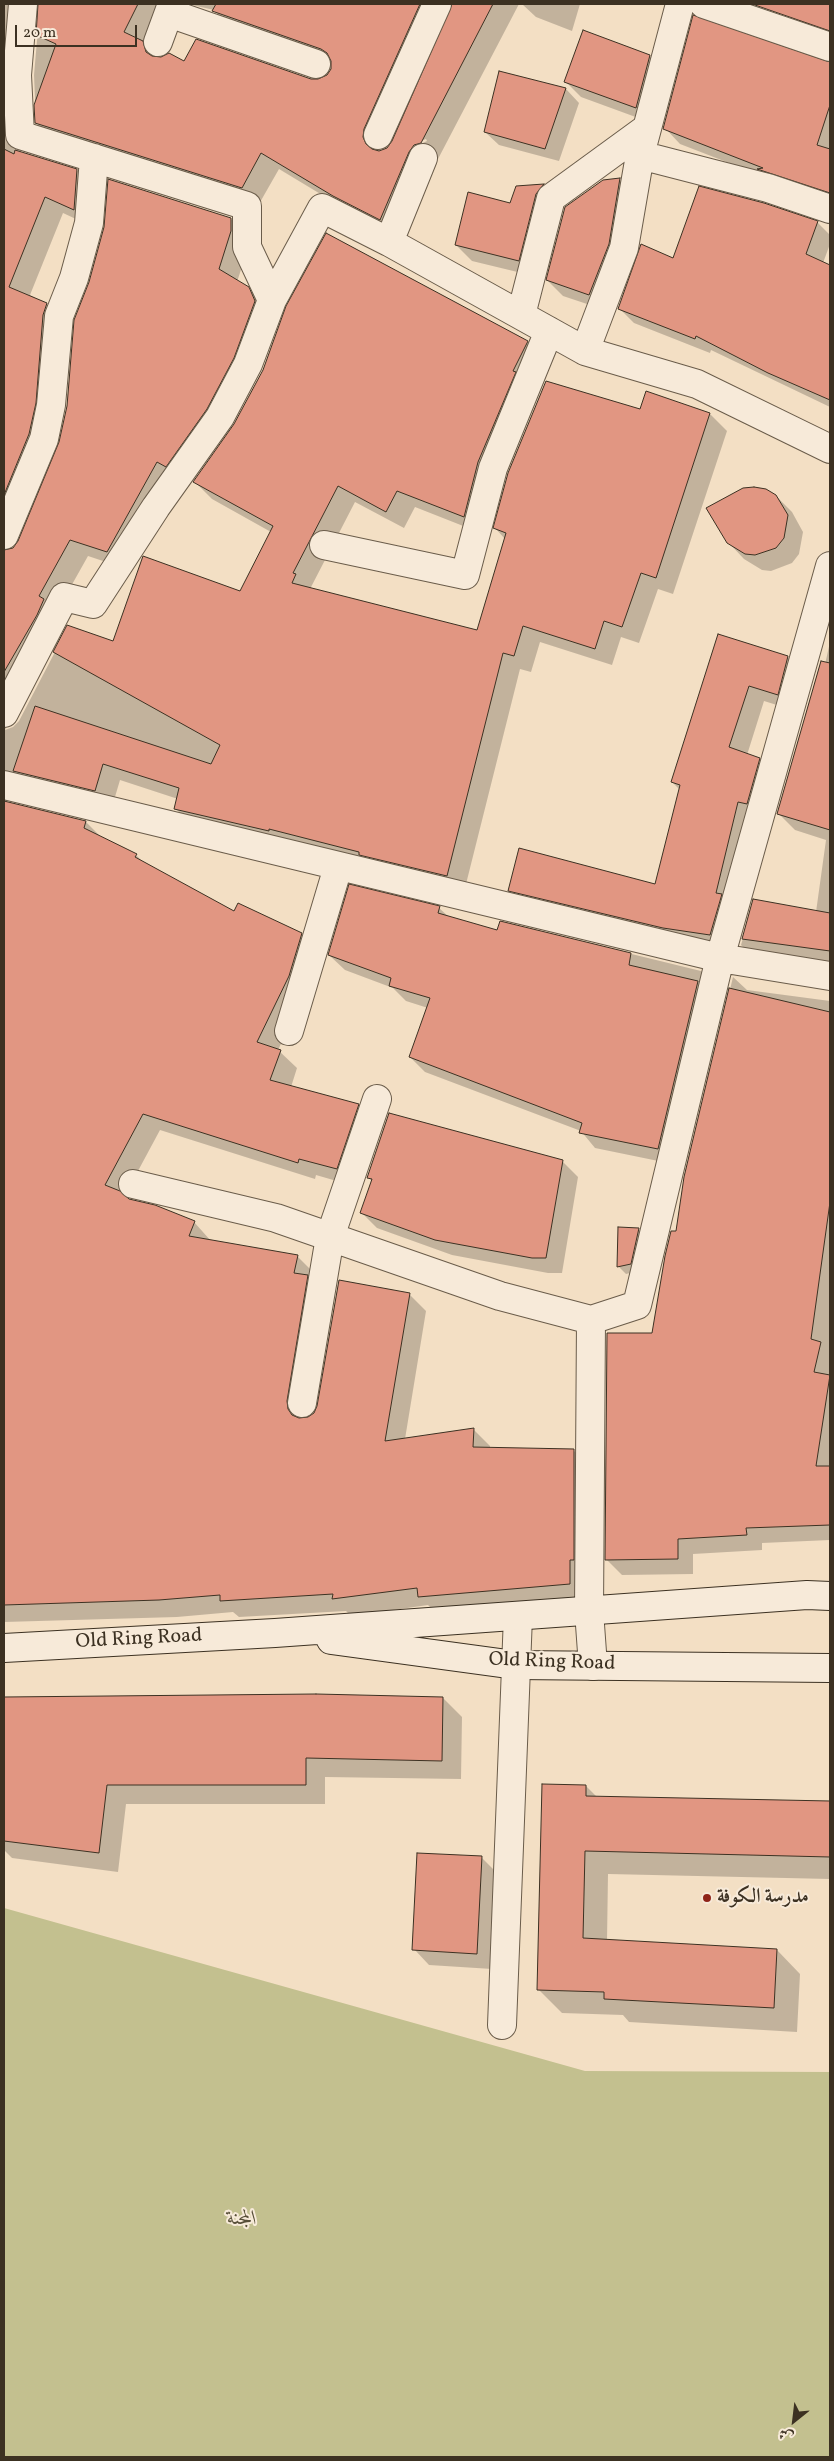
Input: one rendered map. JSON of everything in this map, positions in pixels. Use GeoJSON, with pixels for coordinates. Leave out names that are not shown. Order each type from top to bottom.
{"type":"FeatureCollection","features":[{"type":"Feature","properties":{"kind":"street"},"geometry":{"type":"LineString","coordinates":[[23,4],[17,75],[20,135],[247,206],[247,247],[272,300]]}},
{"type":"Feature","properties":{"kind":"street"},"geometry":{"type":"LineString","coordinates":[[378,135],[437,4]]}},
{"type":"Feature","properties":{"kind":"street"},"geometry":{"type":"LineString","coordinates":[[585,351],[624,248],[640,155],[680,4]]}},
{"type":"Feature","properties":{"kind":"street"},"geometry":{"type":"LineString","coordinates":[[704,4],[830,47]]}},
{"type":"Feature","properties":{"kind":"street"},"geometry":{"type":"LineString","coordinates":[[158,42],[170,8],[316,64]]}},
{"type":"Feature","properties":{"kind":"street"},"geometry":{"type":"LineString","coordinates":[[521,315],[551,198],[647,128]]}},
{"type":"Feature","properties":{"kind":"street"},"geometry":{"type":"LineString","coordinates":[[640,155],[768,188],[830,209]]}},
{"type":"Feature","properties":{"kind":"street"},"geometry":{"type":"LineString","coordinates":[[4,535],[44,439],[51,406],[59,316],[74,278],[89,223],[94,158]]}},
{"type":"Feature","properties":{"kind":"street"},"geometry":{"type":"LineString","coordinates":[[389,242],[423,158]]}},
{"type":"Feature","properties":{"kind":"street"},"geometry":{"type":"LineString","coordinates":[[4,713],[64,597],[93,604],[156,507],[220,417],[248,364],[272,300],[322,208],[389,242],[585,351],[698,384],[830,449]]}},
{"type":"Feature","properties":{"kind":"street"},"geometry":{"type":"LineString","coordinates":[[324,545],[464,575],[494,468],[549,331]]}},
{"type":"Feature","properties":{"kind":"street"},"geometry":{"type":"LineString","coordinates":[[133,1184],[276,1218],[500,1296],[591,1320],[637,1305],[720,958],[830,566]]}},
{"type":"Feature","properties":{"kind":"street"},"geometry":{"type":"LineString","coordinates":[[4,785],[720,958],[830,976]]}},
{"type":"Feature","properties":{"kind":"street"},"geometry":{"type":"LineString","coordinates":[[289,1031],[338,867]]}},
{"type":"Feature","properties":{"kind":"street"},"geometry":{"type":"LineString","coordinates":[[302,1403],[330,1237],[377,1100]]}},
{"type":"Feature","properties":{"kind":"street"},"geometry":{"type":"LineString","coordinates":[[591,1320],[589,1610],[593,1666]]}},
{"type":"Feature","properties":{"kind":"street","name":"Old Ring Road"},"geometry":{"type":"LineString","coordinates":[[4,1648],[275,1633],[807,1595],[830,1596]]}},
{"type":"Feature","properties":{"kind":"street"},"geometry":{"type":"LineString","coordinates":[[502,2025],[518,1616]]}},
{"type":"Feature","properties":{"kind":"street","name":"Old Ring Road"},"geometry":{"type":"LineString","coordinates":[[275,1633],[515,1665],[830,1668]]}},
{"type":"Feature","properties":{"kind":"green space","name":"المجنة"},"geometry":{"type":"Polygon","coordinates":[[[4,1908],[585,2071],[830,2072],[830,2457],[4,2457],[4,1908]]]}},
{"type":"Feature","properties":{"kind":"building"},"geometry":{"type":"Polygon","coordinates":[[[38,4],[138,4],[124,32],[143,41],[146,52],[152,56],[161,57],[169,53],[184,61],[196,39],[311,79],[318,79],[327,75],[331,69],[331,61],[327,53],[321,49],[212,11],[216,4],[420,4],[364,129],[363,137],[366,144],[372,149],[379,151],[387,148],[392,141],[452,4],[493,4],[421,143],[414,145],[409,152],[380,220],[333,196],[261,153],[242,188],[35,123],[34,105],[56,44],[36,35],[38,4]]]}},
{"type":"Feature","properties":{"kind":"building"},"geometry":{"type":"Polygon","coordinates":[[[752,4],[830,4],[830,31],[752,4]]]}},
{"type":"Feature","properties":{"kind":"building"},"geometry":{"type":"Polygon","coordinates":[[[693,15],[830,62],[830,105],[817,145],[830,149],[830,193],[757,169],[763,168],[663,129],[693,15]]]}},
{"type":"Feature","properties":{"kind":"building"},"geometry":{"type":"Polygon","coordinates":[[[583,30],[650,55],[636,108],[564,82],[583,30]]]}},
{"type":"Feature","properties":{"kind":"building"},"geometry":{"type":"Polygon","coordinates":[[[499,71],[566,88],[545,149],[484,132],[499,71]]]}},
{"type":"Feature","properties":{"kind":"building"},"geometry":{"type":"Polygon","coordinates":[[[4,149],[14,154],[15,150],[77,169],[74,210],[45,197],[9,287],[47,303],[43,315],[36,403],[29,434],[4,495],[4,149]]]}},
{"type":"Feature","properties":{"kind":"building"},"geometry":{"type":"Polygon","coordinates":[[[620,178],[609,244],[589,295],[546,280],[565,207],[603,180],[620,178]]]}},
{"type":"Feature","properties":{"kind":"building"},"geometry":{"type":"Polygon","coordinates":[[[108,179],[231,218],[231,231],[219,269],[249,287],[255,301],[234,358],[207,409],[166,467],[157,462],[107,552],[70,540],[39,596],[44,599],[37,615],[4,672],[4,550],[13,548],[18,541],[59,442],[67,406],[74,320],[89,282],[104,227],[108,179]]]}},
{"type":"Feature","properties":{"kind":"building"},"geometry":{"type":"Polygon","coordinates":[[[544,184],[536,194],[519,261],[455,245],[468,192],[510,203],[516,186],[544,184]]]}},
{"type":"Feature","properties":{"kind":"building"},"geometry":{"type":"Polygon","coordinates":[[[699,186],[764,203],[818,221],[806,254],[830,265],[830,400],[768,373],[696,336],[695,339],[618,309],[641,244],[673,258],[699,186]]]}},
{"type":"Feature","properties":{"kind":"building"},"geometry":{"type":"Polygon","coordinates":[[[326,233],[528,341],[513,371],[516,372],[478,462],[464,517],[397,491],[386,512],[338,486],[293,573],[296,574],[292,583],[477,630],[506,533],[493,528],[508,473],[546,381],[640,409],[646,391],[710,413],[656,578],[641,573],[622,627],[604,621],[595,649],[523,626],[514,656],[503,653],[447,876],[359,855],[359,852],[269,829],[269,831],[174,809],[179,788],[103,764],[95,791],[13,771],[35,706],[211,764],[220,745],[53,652],[67,625],[113,641],[143,556],[240,591],[273,526],[193,482],[234,424],[263,370],[286,306],[326,233]]]}},
{"type":"Feature","properties":{"kind":"building"},"geometry":{"type":"Polygon","coordinates":[[[743,488],[766,489],[776,495],[788,515],[784,538],[776,548],[755,555],[745,554],[727,543],[706,508],[743,488]]]}},
{"type":"Feature","properties":{"kind":"building"},"geometry":{"type":"Polygon","coordinates":[[[718,634],[788,656],[778,695],[749,686],[729,747],[760,758],[747,804],[738,802],[716,893],[722,894],[710,935],[663,928],[508,891],[519,848],[655,884],[680,785],[671,782],[718,634]]]}},
{"type":"Feature","properties":{"kind":"building"},"geometry":{"type":"Polygon","coordinates":[[[821,661],[830,663],[830,830],[777,814],[821,661]]]}},
{"type":"Feature","properties":{"kind":"building"},"geometry":{"type":"Polygon","coordinates":[[[4,801],[86,821],[84,828],[137,854],[135,857],[234,911],[238,903],[302,933],[289,976],[257,1042],[281,1050],[270,1080],[359,1104],[337,1169],[299,1159],[298,1163],[143,1114],[105,1185],[120,1191],[129,1199],[155,1205],[195,1221],[189,1236],[298,1255],[294,1273],[308,1275],[287,1401],[288,1409],[292,1415],[299,1418],[308,1417],[314,1413],[317,1406],[339,1280],[410,1293],[385,1441],[474,1428],[473,1447],[574,1449],[574,1560],[570,1560],[570,1584],[418,1597],[417,1588],[332,1599],[333,1594],[220,1601],[220,1595],[159,1600],[4,1605],[4,801]]]}},
{"type":"Feature","properties":{"kind":"building"},"geometry":{"type":"Polygon","coordinates":[[[349,884],[440,906],[438,913],[497,930],[500,921],[631,953],[629,965],[698,981],[658,1149],[579,1133],[582,1123],[409,1057],[430,998],[389,986],[391,978],[328,955],[349,884]]]}},
{"type":"Feature","properties":{"kind":"building"},"geometry":{"type":"Polygon","coordinates":[[[753,899],[830,913],[830,951],[742,939],[753,899]]]}},
{"type":"Feature","properties":{"kind":"building"},"geometry":{"type":"Polygon","coordinates":[[[729,988],[830,1012],[830,1202],[811,1339],[821,1342],[814,1372],[830,1375],[816,1466],[830,1466],[830,1525],[746,1528],[747,1535],[678,1539],[678,1559],[605,1560],[607,1333],[652,1333],[665,1256],[671,1231],[676,1231],[684,1177],[729,988]]]}},
{"type":"Feature","properties":{"kind":"building"},"geometry":{"type":"Polygon","coordinates":[[[389,1113],[563,1160],[546,1258],[532,1258],[435,1240],[360,1213],[372,1179],[367,1178],[389,1113]]]}},
{"type":"Feature","properties":{"kind":"building"},"geometry":{"type":"Polygon","coordinates":[[[618,1227],[639,1228],[631,1264],[617,1267],[618,1227]]]}},
{"type":"Feature","properties":{"kind":"building"},"geometry":{"type":"Polygon","coordinates":[[[316,1694],[443,1697],[442,1761],[306,1758],[306,1785],[107,1785],[99,1853],[4,1841],[4,1697],[316,1694]]]}},
{"type":"Feature","properties":{"kind":"building"},"geometry":{"type":"Polygon","coordinates":[[[542,1784],[586,1785],[586,1796],[830,1801],[830,1857],[585,1851],[583,1938],[777,1949],[774,2008],[604,1999],[604,1992],[537,1990],[542,1784]]]}},
{"type":"Feature","properties":{"kind":"building"},"geometry":{"type":"Polygon","coordinates":[[[417,1853],[482,1856],[477,1954],[412,1950],[417,1853]]]}},
{"type":"Feature","properties":{"kind":"place","name":"مدرسة الكوفة"},"geometry":{"type":"Point","coordinates":[707,1898]}}]}
